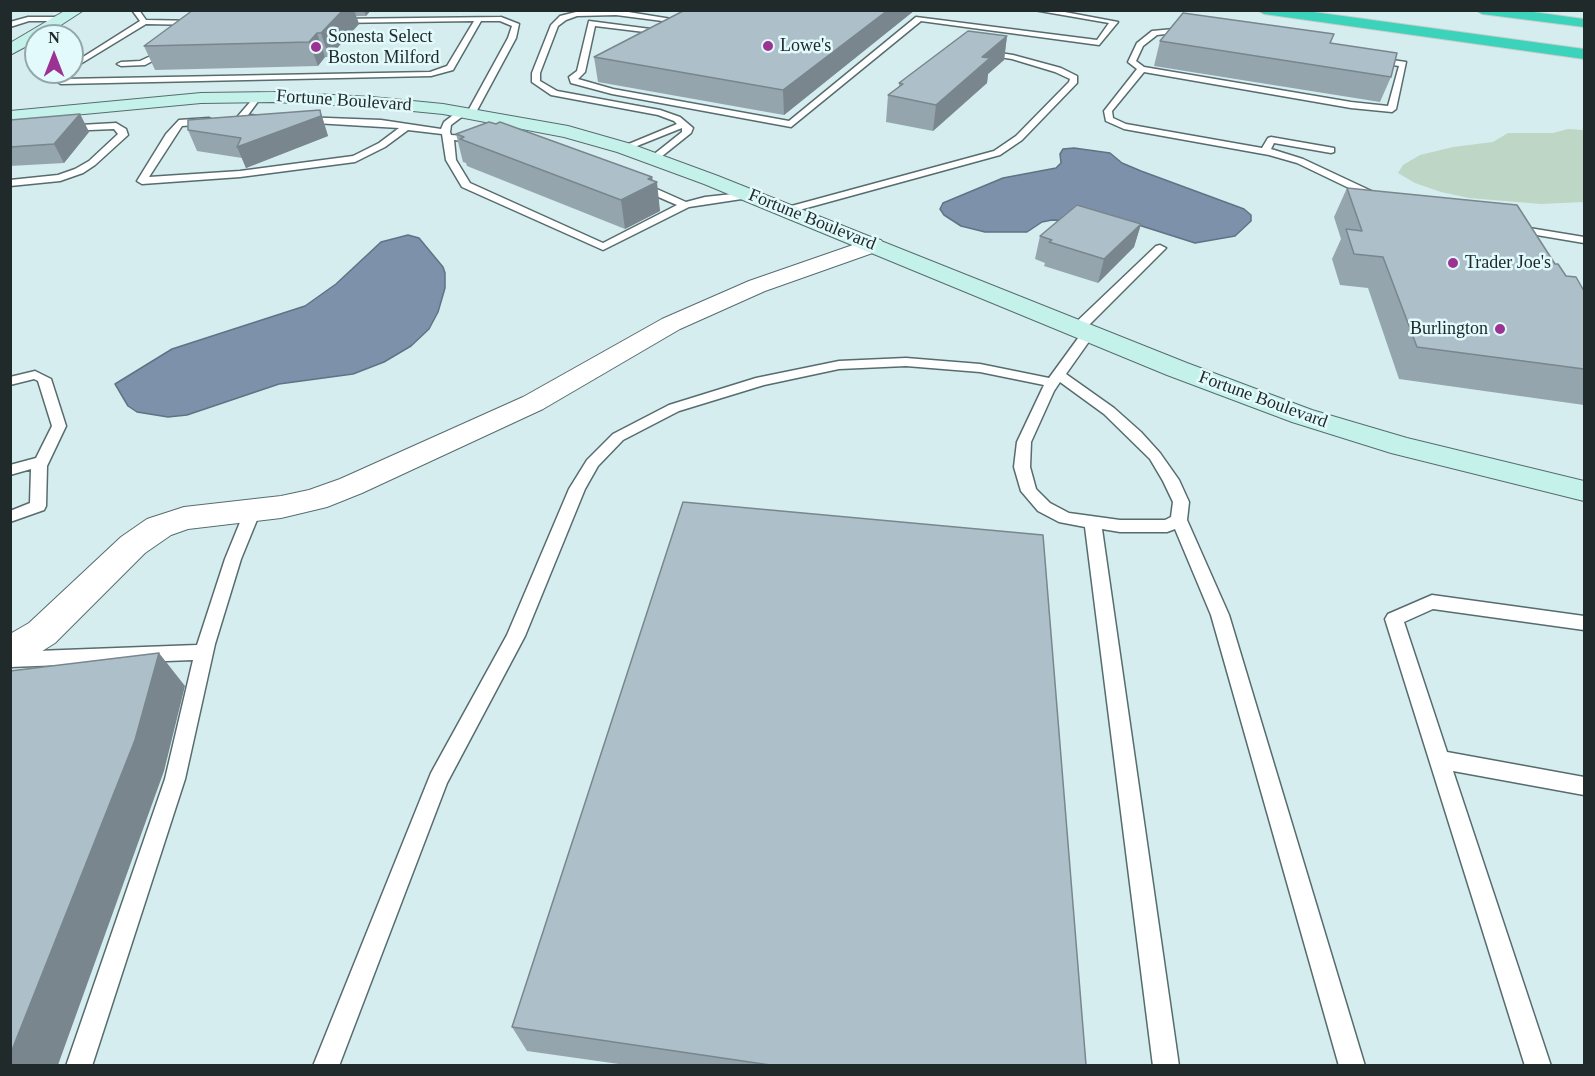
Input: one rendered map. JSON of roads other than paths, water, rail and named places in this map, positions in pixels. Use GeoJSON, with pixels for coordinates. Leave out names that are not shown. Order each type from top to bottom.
{"type":"FeatureCollection","features":[{"type":"Feature","properties":{"kind":"highway"},"geometry":{"type":"LineString","coordinates":[[1264,10],[1584,54]]}},
{"type":"Feature","properties":{"kind":"highway"},"geometry":{"type":"LineString","coordinates":[[1482,10],[1584,23]]}},
{"type":"Feature","properties":{"kind":"main road"},"geometry":{"type":"LineString","coordinates":[[10,50],[77,10]]}},
{"type":"Feature","properties":{"kind":"main road","name":"Fortune Boulevard"},"geometry":{"type":"LineString","coordinates":[[33,119],[192,99],[258,96],[352,100],[468,112],[512,120],[624,148],[704,177],[1083,331],[1302,416],[1401,446],[1584,491]]}},
{"type":"Feature","properties":{"kind":"street"},"geometry":{"type":"LineString","coordinates":[[10,653],[42,633],[133,545],[159,527],[184,519],[316,499],[351,486],[533,403],[671,324],[757,286],[873,245]]}},
{"type":"Feature","properties":{"kind":"lane"},"geometry":{"type":"LineString","coordinates":[[135,10],[143,20],[207,23]]}},
{"type":"Feature","properties":{"kind":"lane"},"geometry":{"type":"LineString","coordinates":[[84,59],[143,20],[147,10]]}},
{"type":"Feature","properties":{"kind":"lane"},"geometry":{"type":"LineString","coordinates":[[599,10],[686,22]]}},
{"type":"Feature","properties":{"kind":"lane"},"geometry":{"type":"LineString","coordinates":[[574,81],[612,91],[791,124],[919,19],[1058,34],[1100,43],[1114,22],[1068,19],[1036,10]]}},
{"type":"Feature","properties":{"kind":"lane"},"geometry":{"type":"LineString","coordinates":[[615,13],[576,14],[564,18],[555,25],[536,73],[536,82],[554,93],[660,113],[684,124],[688,128],[686,133],[653,159]]}},
{"type":"Feature","properties":{"kind":"lane"},"geometry":{"type":"LineString","coordinates":[[551,15],[555,25]]}},
{"type":"Feature","properties":{"kind":"lane"},"geometry":{"type":"LineString","coordinates":[[654,39],[694,17]]}},
{"type":"Feature","properties":{"kind":"lane"},"geometry":{"type":"LineString","coordinates":[[10,26],[28,19],[63,19]]}},
{"type":"Feature","properties":{"kind":"lane"},"geometry":{"type":"LineString","coordinates":[[331,21],[480,19],[507,20],[516,26],[512,38],[468,112],[447,124],[446,134],[451,160],[466,185],[603,247],[686,205],[751,195]]}},
{"type":"Feature","properties":{"kind":"lane"},"geometry":{"type":"LineString","coordinates":[[84,82],[431,74],[450,68],[480,19]]}},
{"type":"Feature","properties":{"kind":"lane"},"geometry":{"type":"LineString","coordinates":[[574,81],[573,77],[585,70],[592,23],[666,33]]}},
{"type":"Feature","properties":{"kind":"lane"},"geometry":{"type":"LineString","coordinates":[[1174,31],[1403,64],[1392,109],[1351,105],[1142,69],[1132,62],[1140,45],[1155,33],[1174,31]]}},
{"type":"Feature","properties":{"kind":"lane"},"geometry":{"type":"LineString","coordinates":[[788,210],[997,153],[1018,138],[1073,83],[1074,78],[1058,70],[1013,57],[975,50]]}},
{"type":"Feature","properties":{"kind":"lane"},"geometry":{"type":"LineString","coordinates":[[121,64],[142,63],[155,56]]}},
{"type":"Feature","properties":{"kind":"lane"},"geometry":{"type":"LineString","coordinates":[[1142,69],[1108,111],[1109,119],[1124,126],[1265,151],[1300,161],[1381,200],[1392,202]]}},
{"type":"Feature","properties":{"kind":"lane"},"geometry":{"type":"LineString","coordinates":[[574,81],[599,79]]}},
{"type":"Feature","properties":{"kind":"lane"},"geometry":{"type":"LineString","coordinates":[[231,119],[258,96]]}},
{"type":"Feature","properties":{"kind":"lane"},"geometry":{"type":"LineString","coordinates":[[10,180],[57,174],[78,166],[115,134],[113,130],[33,119]]}},
{"type":"Feature","properties":{"kind":"lane"},"geometry":{"type":"LineString","coordinates":[[10,180],[60,177],[79,171],[92,164],[123,135],[123,130],[116,126],[33,119]]}},
{"type":"Feature","properties":{"kind":"lane"},"geometry":{"type":"LineString","coordinates":[[267,124],[246,128],[241,122],[231,119],[179,123],[142,181],[240,174],[355,159],[382,145],[406,127]]}},
{"type":"Feature","properties":{"kind":"lane"},"geometry":{"type":"LineString","coordinates":[[287,119],[406,127],[491,140]]}},
{"type":"Feature","properties":{"kind":"lane"},"geometry":{"type":"LineString","coordinates":[[296,126],[326,121]]}},
{"type":"Feature","properties":{"kind":"lane"},"geometry":{"type":"LineString","coordinates":[[624,148],[684,124]]}},
{"type":"Feature","properties":{"kind":"lane"},"geometry":{"type":"LineString","coordinates":[[1265,151],[1271,140],[1331,150]]}},
{"type":"Feature","properties":{"kind":"lane"},"geometry":{"type":"LineString","coordinates":[[686,205],[700,190],[704,177]]}},
{"type":"Feature","properties":{"kind":"lane"},"geometry":{"type":"LineString","coordinates":[[627,180],[686,205]]}},
{"type":"Feature","properties":{"kind":"lane"},"geometry":{"type":"LineString","coordinates":[[1503,226],[1584,240]]}},
{"type":"Feature","properties":{"kind":"lane"},"geometry":{"type":"LineString","coordinates":[[1160,248],[1083,331],[1024,442],[1022,467],[1029,490],[1044,507],[1065,518],[1093,523],[1167,526],[1179,520]]}},
{"type":"Feature","properties":{"kind":"lane"},"geometry":{"type":"LineString","coordinates":[[326,1065],[438,780],[516,636],[577,489],[592,463],[618,437],[674,408],[761,381],[839,365],[906,362],[980,368],[1056,379],[1118,419],[1155,456],[1171,480],[1181,502],[1179,520],[1220,615],[1352,1065]]}},
{"type":"Feature","properties":{"kind":"lane"},"geometry":{"type":"LineString","coordinates":[[10,381],[35,375],[44,379],[59,426],[39,466],[38,506],[10,517]]}},
{"type":"Feature","properties":{"kind":"lane"},"geometry":{"type":"LineString","coordinates":[[10,470],[41,461]]}},
{"type":"Feature","properties":{"kind":"lane"},"geometry":{"type":"LineString","coordinates":[[79,1065],[175,779],[204,652],[233,558],[253,510]]}},
{"type":"Feature","properties":{"kind":"lane"},"geometry":{"type":"LineString","coordinates":[[1093,523],[1166,1065]]}},
{"type":"Feature","properties":{"kind":"lane"},"geometry":{"type":"LineString","coordinates":[[1538,1065],[1394,619],[1432,602],[1584,623]]}},
{"type":"Feature","properties":{"kind":"lane"},"geometry":{"type":"LineString","coordinates":[[10,660],[204,652]]}},
{"type":"Feature","properties":{"kind":"lane"},"geometry":{"type":"LineString","coordinates":[[1440,760],[1584,786]]}},
{"type":"Feature","properties":{"kind":"water"},"geometry":{"type":"Polygon","coordinates":[[[1074,148],[1110,153],[1122,163],[1141,171],[1244,209],[1251,215],[1251,221],[1235,236],[1195,243],[1129,222],[1052,220],[1042,222],[1027,232],[985,232],[961,226],[944,215],[940,209],[943,203],[1003,178],[1056,168],[1061,163],[1060,154],[1063,149],[1074,148]]]}},
{"type":"Feature","properties":{"kind":"water"},"geometry":{"type":"Polygon","coordinates":[[[408,235],[419,238],[443,267],[445,288],[438,312],[429,329],[411,346],[384,362],[353,374],[279,384],[187,415],[168,417],[137,412],[128,406],[115,384],[172,349],[305,306],[336,284],[381,242],[408,235]]]}},
{"type":"Feature","properties":{"kind":"place","name":"Lowe's"},"geometry":{"type":"Point","coordinates":[768,46]}},
{"type":"Feature","properties":{"kind":"place","name":"Sonesta Select Boston Milford"},"geometry":{"type":"Point","coordinates":[316,47]}},
{"type":"Feature","properties":{"kind":"place","name":"Trader Joe's"},"geometry":{"type":"Point","coordinates":[1453,263]}},
{"type":"Feature","properties":{"kind":"place","name":"Burlington"},"geometry":{"type":"Point","coordinates":[1500,329]}}]}
